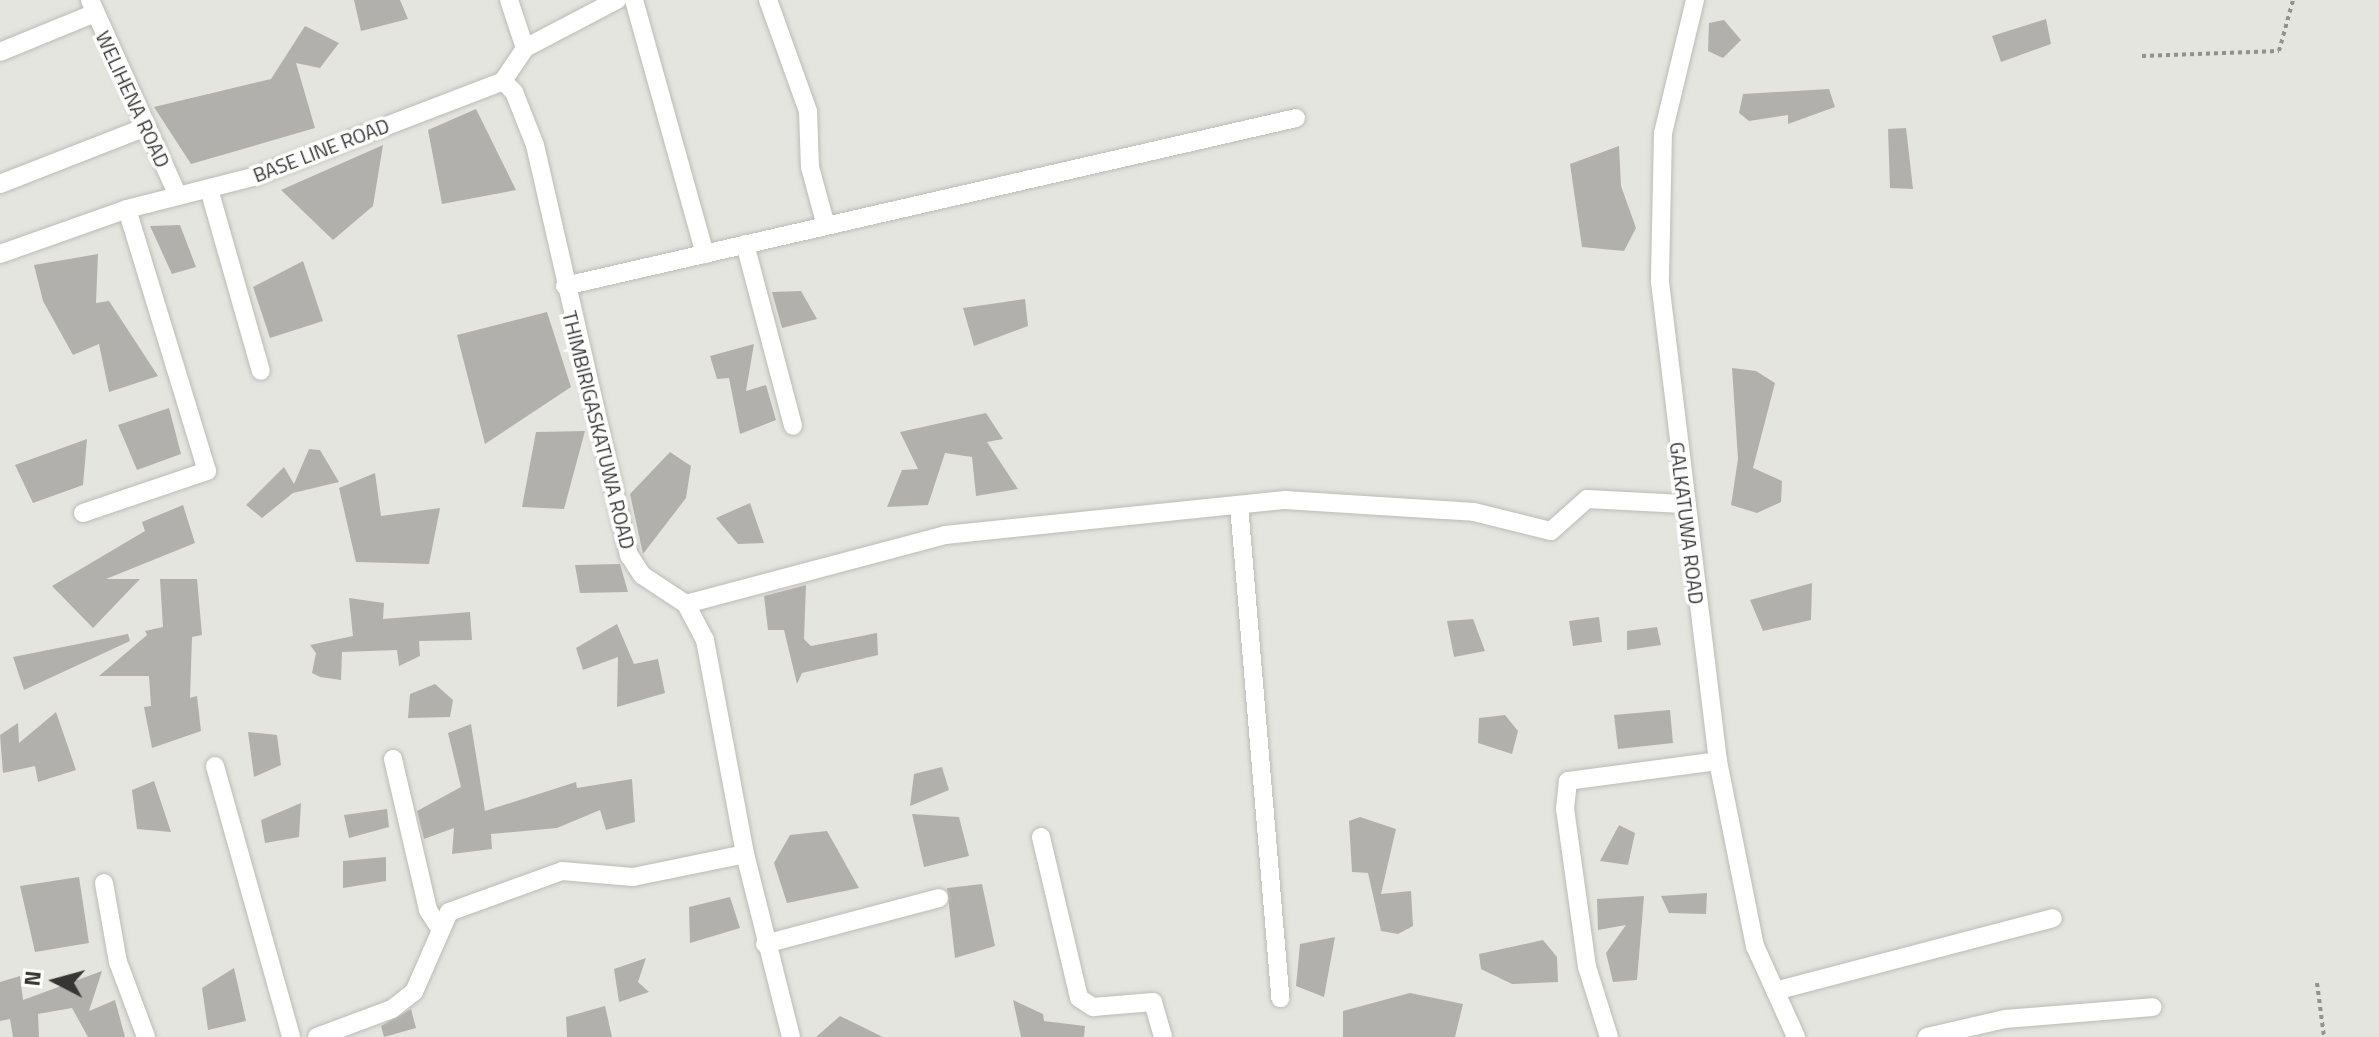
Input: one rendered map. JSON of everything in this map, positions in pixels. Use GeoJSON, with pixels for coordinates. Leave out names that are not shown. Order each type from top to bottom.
{"type":"FeatureCollection","features":[{"type":"Feature","properties":{"kind":"street"},"geometry":{"type":"LineString","coordinates":[[509,0],[525,48]]}},
{"type":"Feature","properties":{"kind":"street"},"geometry":{"type":"LineString","coordinates":[[503,81],[525,48],[617,0]]}},
{"type":"Feature","properties":{"kind":"street"},"geometry":{"type":"LineString","coordinates":[[634,0],[705,254]]}},
{"type":"Feature","properties":{"kind":"street"},"geometry":{"type":"LineString","coordinates":[[768,0],[808,111],[810,167],[826,226]]}},
{"type":"Feature","properties":{"kind":"street","name":"GALKATUWA ROAD"},"geometry":{"type":"LineString","coordinates":[[1695,0],[1663,133],[1658,207],[1683,504],[1718,761],[1755,946],[1796,1037]]}},
{"type":"Feature","properties":{"kind":"street"},"geometry":{"type":"LineString","coordinates":[[0,52],[93,7]]}},
{"type":"Feature","properties":{"kind":"street","name":"WELIHENA ROAD"},"geometry":{"type":"LineString","coordinates":[[93,7],[178,196]]}},
{"type":"Feature","properties":{"kind":"street","name":"BASE LINE ROAD"},"geometry":{"type":"LineString","coordinates":[[0,254],[127,209],[209,189],[503,81]]}},
{"type":"Feature","properties":{"kind":"street","name":"THIMBIRIGASKATUWA ROAD"},"geometry":{"type":"LineString","coordinates":[[503,81],[514,92],[535,145],[629,555],[642,575],[686,604],[705,640],[745,854],[765,944],[791,1037]]}},
{"type":"Feature","properties":{"kind":"street"},"geometry":{"type":"LineString","coordinates":[[565,286],[1296,118]]}},
{"type":"Feature","properties":{"kind":"street"},"geometry":{"type":"LineString","coordinates":[[0,184],[146,127]]}},
{"type":"Feature","properties":{"kind":"street"},"geometry":{"type":"LineString","coordinates":[[209,189],[261,371]]}},
{"type":"Feature","properties":{"kind":"street"},"geometry":{"type":"LineString","coordinates":[[83,513],[207,471],[127,209]]}},
{"type":"Feature","properties":{"kind":"street"},"geometry":{"type":"LineString","coordinates":[[745,244],[793,426]]}},
{"type":"Feature","properties":{"kind":"street"},"geometry":{"type":"LineString","coordinates":[[686,604],[945,535],[1285,500],[1474,512],[1551,531],[1587,499],[1683,504]]}},
{"type":"Feature","properties":{"kind":"street"},"geometry":{"type":"LineString","coordinates":[[1239,505],[1280,998]]}},
{"type":"Feature","properties":{"kind":"street"},"geometry":{"type":"LineString","coordinates":[[393,759],[428,910],[439,927]]}},
{"type":"Feature","properties":{"kind":"street"},"geometry":{"type":"LineString","coordinates":[[1609,1037],[1587,967],[1565,809],[1568,781],[1718,761]]}},
{"type":"Feature","properties":{"kind":"street"},"geometry":{"type":"LineString","coordinates":[[215,766],[291,1037]]}},
{"type":"Feature","properties":{"kind":"street"},"geometry":{"type":"LineString","coordinates":[[1041,837],[1079,998],[1093,1007],[1153,1002],[1163,1037]]}},
{"type":"Feature","properties":{"kind":"street"},"geometry":{"type":"LineString","coordinates":[[317,1037],[392,1009],[414,992],[439,927],[449,912],[562,871],[633,877],[745,854]]}},
{"type":"Feature","properties":{"kind":"street"},"geometry":{"type":"LineString","coordinates":[[104,883],[118,962],[146,1037]]}},
{"type":"Feature","properties":{"kind":"street"},"geometry":{"type":"LineString","coordinates":[[765,944],[939,898]]}},
{"type":"Feature","properties":{"kind":"street"},"geometry":{"type":"LineString","coordinates":[[1775,991],[2053,918]]}},
{"type":"Feature","properties":{"kind":"street"},"geometry":{"type":"LineString","coordinates":[[1927,1037],[2005,1019],[2153,1007]]}},
{"type":"Feature","properties":{"kind":"path"},"geometry":{"type":"LineString","coordinates":[[2142,56],[2279,51],[2293,0]]}},
{"type":"Feature","properties":{"kind":"path"},"geometry":{"type":"LineString","coordinates":[[2317,983],[2324,1037]]}},
{"type":"Feature","properties":{"kind":"building"},"geometry":{"type":"Polygon","coordinates":[[[354,0],[400,0],[408,19],[361,31],[354,0]]]}},
{"type":"Feature","properties":{"kind":"building"},"geometry":{"type":"Polygon","coordinates":[[[2046,19],[2051,44],[2001,62],[1992,36],[2046,19]]]}},
{"type":"Feature","properties":{"kind":"building"},"geometry":{"type":"Polygon","coordinates":[[[1724,20],[1741,40],[1723,58],[1708,51],[1709,23],[1724,20]]]}},
{"type":"Feature","properties":{"kind":"building"},"geometry":{"type":"Polygon","coordinates":[[[305,26],[339,43],[320,68],[296,63],[315,128],[191,164],[154,107],[271,79],[305,26]]]}},
{"type":"Feature","properties":{"kind":"building"},"geometry":{"type":"Polygon","coordinates":[[[1829,89],[1835,107],[1788,124],[1788,115],[1749,121],[1739,113],[1743,94],[1829,89]]]}},
{"type":"Feature","properties":{"kind":"building"},"geometry":{"type":"Polygon","coordinates":[[[476,109],[516,190],[442,204],[428,130],[476,109]]]}},
{"type":"Feature","properties":{"kind":"building"},"geometry":{"type":"Polygon","coordinates":[[[1906,128],[1913,189],[1890,188],[1888,129],[1906,128]]]}},
{"type":"Feature","properties":{"kind":"building"},"geometry":{"type":"Polygon","coordinates":[[[383,145],[373,206],[333,240],[281,190],[383,145]]]}},
{"type":"Feature","properties":{"kind":"building"},"geometry":{"type":"Polygon","coordinates":[[[1619,146],[1621,186],[1636,228],[1624,251],[1582,247],[1570,164],[1619,146]]]}},
{"type":"Feature","properties":{"kind":"building"},"geometry":{"type":"Polygon","coordinates":[[[180,225],[196,267],[172,274],[150,226],[180,225]]]}},
{"type":"Feature","properties":{"kind":"building"},"geometry":{"type":"Polygon","coordinates":[[[98,254],[96,303],[109,301],[158,376],[109,392],[99,344],[73,355],[43,301],[34,265],[98,254]]]}},
{"type":"Feature","properties":{"kind":"building"},"geometry":{"type":"Polygon","coordinates":[[[303,261],[323,321],[270,338],[253,287],[303,261]]]}},
{"type":"Feature","properties":{"kind":"building"},"geometry":{"type":"Polygon","coordinates":[[[801,291],[817,319],[782,328],[772,292],[801,291]]]}},
{"type":"Feature","properties":{"kind":"building"},"geometry":{"type":"Polygon","coordinates":[[[1025,299],[1028,326],[974,346],[963,308],[1025,299]]]}},
{"type":"Feature","properties":{"kind":"building"},"geometry":{"type":"Polygon","coordinates":[[[547,312],[571,387],[485,444],[457,335],[547,312]]]}},
{"type":"Feature","properties":{"kind":"building"},"geometry":{"type":"Polygon","coordinates":[[[754,344],[746,391],[766,385],[776,420],[740,434],[729,378],[717,379],[710,356],[754,344]]]}},
{"type":"Feature","properties":{"kind":"building"},"geometry":{"type":"Polygon","coordinates":[[[1732,368],[1756,371],[1775,383],[1753,468],[1782,481],[1781,502],[1757,513],[1731,505],[1738,459],[1732,368]]]}},
{"type":"Feature","properties":{"kind":"building"},"geometry":{"type":"Polygon","coordinates":[[[169,408],[181,454],[137,470],[118,425],[169,408]]]}},
{"type":"Feature","properties":{"kind":"building"},"geometry":{"type":"Polygon","coordinates":[[[986,413],[1003,439],[987,442],[1018,489],[976,496],[972,457],[945,453],[928,505],[887,507],[902,470],[918,469],[900,432],[986,413]]]}},
{"type":"Feature","properties":{"kind":"building"},"geometry":{"type":"Polygon","coordinates":[[[585,431],[564,509],[522,507],[536,432],[585,431]]]}},
{"type":"Feature","properties":{"kind":"building"},"geometry":{"type":"Polygon","coordinates":[[[87,439],[83,485],[33,503],[15,465],[87,439]]]}},
{"type":"Feature","properties":{"kind":"building"},"geometry":{"type":"Polygon","coordinates":[[[309,449],[320,450],[339,482],[293,493],[262,518],[246,505],[284,467],[294,484],[309,449]]]}},
{"type":"Feature","properties":{"kind":"building"},"geometry":{"type":"Polygon","coordinates":[[[670,452],[691,466],[686,498],[643,554],[630,494],[670,452]]]}},
{"type":"Feature","properties":{"kind":"building"},"geometry":{"type":"Polygon","coordinates":[[[375,473],[381,516],[440,508],[429,564],[356,562],[339,488],[375,473]]]}},
{"type":"Feature","properties":{"kind":"building"},"geometry":{"type":"Polygon","coordinates":[[[750,503],[764,543],[738,544],[716,518],[750,503]]]}},
{"type":"Feature","properties":{"kind":"building"},"geometry":{"type":"Polygon","coordinates":[[[183,505],[195,543],[106,579],[140,579],[93,628],[52,586],[145,531],[142,522],[183,505]]]}},
{"type":"Feature","properties":{"kind":"building"},"geometry":{"type":"Polygon","coordinates":[[[620,564],[628,592],[580,593],[575,565],[620,564]]]}},
{"type":"Feature","properties":{"kind":"building"},"geometry":{"type":"Polygon","coordinates":[[[160,579],[197,579],[202,635],[192,637],[190,698],[197,696],[201,731],[152,748],[144,707],[151,706],[149,676],[99,676],[147,635],[145,631],[163,627],[160,579]]]}},
{"type":"Feature","properties":{"kind":"building"},"geometry":{"type":"Polygon","coordinates":[[[1812,583],[1811,620],[1763,631],[1750,600],[1812,583]]]}},
{"type":"Feature","properties":{"kind":"building"},"geometry":{"type":"Polygon","coordinates":[[[806,585],[804,639],[811,646],[877,633],[878,655],[802,673],[797,684],[784,630],[768,630],[764,596],[806,585]]]}},
{"type":"Feature","properties":{"kind":"building"},"geometry":{"type":"Polygon","coordinates":[[[349,598],[384,603],[383,619],[470,612],[472,640],[419,641],[420,656],[399,666],[397,650],[342,652],[341,680],[320,677],[312,673],[316,653],[310,645],[353,636],[349,598]]]}},
{"type":"Feature","properties":{"kind":"building"},"geometry":{"type":"Polygon","coordinates":[[[1599,617],[1602,642],[1573,646],[1569,621],[1599,617]]]}},
{"type":"Feature","properties":{"kind":"building"},"geometry":{"type":"Polygon","coordinates":[[[1473,619],[1485,651],[1454,657],[1447,621],[1473,619]]]}},
{"type":"Feature","properties":{"kind":"building"},"geometry":{"type":"Polygon","coordinates":[[[617,624],[634,664],[658,659],[665,693],[617,707],[618,657],[583,670],[576,648],[617,624]]]}},
{"type":"Feature","properties":{"kind":"building"},"geometry":{"type":"Polygon","coordinates":[[[1657,627],[1661,645],[1627,650],[1627,631],[1657,627]]]}},
{"type":"Feature","properties":{"kind":"building"},"geometry":{"type":"Polygon","coordinates":[[[128,634],[130,641],[24,690],[13,657],[128,634]]]}},
{"type":"Feature","properties":{"kind":"building"},"geometry":{"type":"Polygon","coordinates":[[[435,684],[453,700],[450,717],[408,718],[410,694],[435,684]]]}},
{"type":"Feature","properties":{"kind":"building"},"geometry":{"type":"Polygon","coordinates":[[[1670,710],[1673,743],[1618,749],[1614,715],[1670,710]]]}},
{"type":"Feature","properties":{"kind":"building"},"geometry":{"type":"Polygon","coordinates":[[[56,712],[76,770],[38,782],[35,766],[3,773],[0,735],[18,723],[19,743],[56,712]]]}},
{"type":"Feature","properties":{"kind":"building"},"geometry":{"type":"Polygon","coordinates":[[[1505,715],[1518,731],[1512,754],[1478,743],[1479,718],[1505,715]]]}},
{"type":"Feature","properties":{"kind":"building"},"geometry":{"type":"Polygon","coordinates":[[[471,724],[485,811],[576,782],[577,788],[632,779],[635,822],[606,830],[600,810],[557,828],[491,834],[492,849],[452,854],[454,828],[424,839],[417,811],[461,787],[448,733],[471,724]]]}},
{"type":"Feature","properties":{"kind":"building"},"geometry":{"type":"Polygon","coordinates":[[[248,732],[277,735],[281,765],[254,777],[248,732]]]}},
{"type":"Feature","properties":{"kind":"building"},"geometry":{"type":"Polygon","coordinates":[[[942,767],[949,790],[910,806],[914,774],[942,767]]]}},
{"type":"Feature","properties":{"kind":"building"},"geometry":{"type":"Polygon","coordinates":[[[154,781],[171,832],[137,829],[132,790],[154,781]]]}},
{"type":"Feature","properties":{"kind":"building"},"geometry":{"type":"Polygon","coordinates":[[[301,803],[299,837],[265,843],[261,820],[301,803]]]}},
{"type":"Feature","properties":{"kind":"building"},"geometry":{"type":"Polygon","coordinates":[[[387,809],[389,827],[349,838],[344,815],[387,809]]]}},
{"type":"Feature","properties":{"kind":"building"},"geometry":{"type":"Polygon","coordinates":[[[912,814],[959,817],[969,856],[924,867],[912,814]]]}},
{"type":"Feature","properties":{"kind":"building"},"geometry":{"type":"Polygon","coordinates":[[[1360,817],[1396,829],[1381,894],[1411,891],[1413,926],[1398,934],[1381,931],[1368,873],[1352,872],[1349,821],[1360,817]]]}},
{"type":"Feature","properties":{"kind":"building"},"geometry":{"type":"Polygon","coordinates":[[[1619,825],[1635,833],[1628,865],[1600,861],[1619,825]]]}},
{"type":"Feature","properties":{"kind":"building"},"geometry":{"type":"Polygon","coordinates":[[[827,831],[859,888],[787,903],[774,863],[790,835],[827,831]]]}},
{"type":"Feature","properties":{"kind":"building"},"geometry":{"type":"Polygon","coordinates":[[[386,857],[386,881],[343,888],[343,861],[386,857]]]}},
{"type":"Feature","properties":{"kind":"building"},"geometry":{"type":"Polygon","coordinates":[[[79,877],[89,943],[35,952],[20,886],[79,877]]]}},
{"type":"Feature","properties":{"kind":"building"},"geometry":{"type":"Polygon","coordinates":[[[982,884],[995,946],[955,958],[947,888],[982,884]]]}},
{"type":"Feature","properties":{"kind":"building"},"geometry":{"type":"Polygon","coordinates":[[[1707,893],[1706,914],[1669,913],[1661,896],[1707,893]]]}},
{"type":"Feature","properties":{"kind":"building"},"geometry":{"type":"Polygon","coordinates":[[[1644,896],[1637,980],[1613,982],[1606,953],[1626,925],[1598,930],[1597,899],[1644,896]]]}},
{"type":"Feature","properties":{"kind":"building"},"geometry":{"type":"Polygon","coordinates":[[[730,897],[740,928],[690,943],[689,907],[730,897]]]}},
{"type":"Feature","properties":{"kind":"building"},"geometry":{"type":"Polygon","coordinates":[[[1335,937],[1324,997],[1296,986],[1300,944],[1335,937]]]}},
{"type":"Feature","properties":{"kind":"building"},"geometry":{"type":"Polygon","coordinates":[[[1543,940],[1557,957],[1558,982],[1512,984],[1481,969],[1479,954],[1543,940]]]}},
{"type":"Feature","properties":{"kind":"building"},"geometry":{"type":"Polygon","coordinates":[[[646,958],[638,982],[649,992],[619,1002],[614,969],[646,958]]]}},
{"type":"Feature","properties":{"kind":"building"},"geometry":{"type":"Polygon","coordinates":[[[234,968],[246,1021],[208,1030],[202,988],[234,968]]]}},
{"type":"Feature","properties":{"kind":"building"},"geometry":{"type":"Polygon","coordinates":[[[102,971],[89,1011],[115,1000],[125,1037],[88,1037],[72,1008],[38,1014],[39,1037],[13,1037],[10,1019],[0,1021],[0,982],[20,976],[23,1000],[102,971]]]}},
{"type":"Feature","properties":{"kind":"building"},"geometry":{"type":"Polygon","coordinates":[[[1410,993],[1463,1004],[1455,1037],[1343,1037],[1343,1011],[1410,993]]]}},
{"type":"Feature","properties":{"kind":"building"},"geometry":{"type":"Polygon","coordinates":[[[1013,1000],[1043,1014],[1044,1021],[1085,1026],[1084,1037],[1021,1037],[1013,1000]]]}},
{"type":"Feature","properties":{"kind":"building"},"geometry":{"type":"Polygon","coordinates":[[[605,1006],[612,1037],[567,1037],[566,1017],[605,1006]]]}},
{"type":"Feature","properties":{"kind":"building"},"geometry":{"type":"Polygon","coordinates":[[[411,1009],[416,1028],[384,1037],[381,1026],[411,1009]]]}},
{"type":"Feature","properties":{"kind":"building"},"geometry":{"type":"Polygon","coordinates":[[[840,1016],[883,1037],[816,1037],[840,1016]]]}}]}
